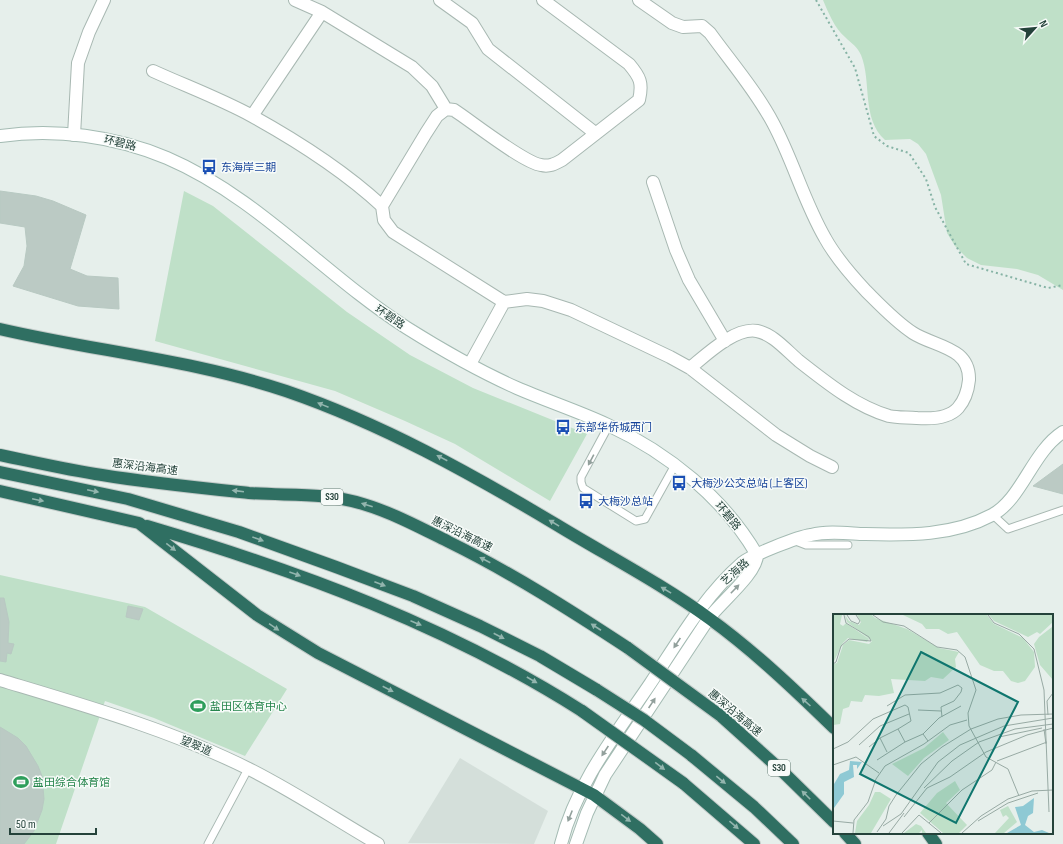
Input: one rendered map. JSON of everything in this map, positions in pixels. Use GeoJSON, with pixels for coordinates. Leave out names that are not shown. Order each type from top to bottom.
{"type":"FeatureCollection","features":[{"type":"Feature","properties":{"kind":"highway"},"geometry":{"type":"LineString","coordinates":[[0,329],[193,366],[286,391],[342,413],[429,452],[475,476],[710,618],[750,651],[833,727]]}},
{"type":"Feature","properties":{"kind":"highway","name":"惠深沿海高速"},"geometry":{"type":"LineString","coordinates":[[0,455],[122,478],[251,493],[305,494],[333,497],[362,504],[385,512],[431,533],[494,565],[555,600],[628,648],[721,716],[782,771],[833,821]]}},
{"type":"Feature","properties":{"kind":"highway"},"geometry":{"type":"LineString","coordinates":[[0,472],[128,499],[232,530],[413,596],[480,626],[540,656],[644,720],[691,755],[754,807],[793,844]]}},
{"type":"Feature","properties":{"kind":"highway"},"geometry":{"type":"LineString","coordinates":[[0,491],[138,523],[276,567],[384,609],[450,637],[509,667],[582,711],[682,783],[754,844]]}},
{"type":"Feature","properties":{"kind":"highway"},"geometry":{"type":"LineString","coordinates":[[138,523],[170,546],[257,615],[298,641],[582,789],[594,796],[657,844]]}},
{"type":"Feature","properties":{"kind":"highway"},"geometry":{"type":"LineString","coordinates":[[846,834],[855,844]]}},
{"type":"Feature","properties":{"kind":"highway"},"geometry":{"type":"LineString","coordinates":[[929,834],[936,844]]}},
{"type":"Feature","properties":{"kind":"street"},"geometry":{"type":"LineString","coordinates":[[74,135],[78,64],[89,32],[104,0]]}},
{"type":"Feature","properties":{"kind":"street"},"geometry":{"type":"LineString","coordinates":[[295,0],[322,12],[412,68],[432,86],[446,109]]}},
{"type":"Feature","properties":{"kind":"street"},"geometry":{"type":"LineString","coordinates":[[440,0],[472,23],[488,49],[595,133]]}},
{"type":"Feature","properties":{"kind":"street"},"geometry":{"type":"LineString","coordinates":[[543,0],[630,64],[638,75],[642,88],[639,100],[562,160],[551,166],[540,165],[526,158],[454,110],[446,109],[436,116],[382,206],[384,220],[393,232],[504,302],[527,299],[543,301],[571,310],[690,368],[776,435],[810,456],[832,467]]}},
{"type":"Feature","properties":{"kind":"street"},"geometry":{"type":"LineString","coordinates":[[639,0],[672,23],[683,28],[702,26],[710,33],[763,104],[774,125],[815,219],[837,257],[879,304],[906,328],[916,335],[959,354],[969,371],[968,389],[957,410],[945,416],[927,419],[890,416],[843,394],[822,379],[771,337],[757,331],[744,332],[725,341],[690,368]]}},
{"type":"Feature","properties":{"kind":"street"},"geometry":{"type":"LineString","coordinates":[[252,116],[322,12]]}},
{"type":"Feature","properties":{"kind":"street"},"geometry":{"type":"LineString","coordinates":[[153,70],[252,116],[323,158],[355,182],[382,206]]}},
{"type":"Feature","properties":{"kind":"street","name":"环碧路"},"geometry":{"type":"LineString","coordinates":[[0,136],[36,134],[74,135],[98,138],[142,149],[167,158],[209,179],[249,205],[329,271],[378,308],[434,345],[518,388],[609,425],[648,447],[675,465],[721,506],[746,537],[757,556]]}},
{"type":"Feature","properties":{"kind":"street"},"geometry":{"type":"LineString","coordinates":[[653,182],[681,262],[689,280],[725,341]]}},
{"type":"Feature","properties":{"kind":"street"},"geometry":{"type":"LineString","coordinates":[[470,364],[504,302]]}},
{"type":"Feature","properties":{"kind":"street"},"geometry":{"type":"LineString","coordinates":[[757,556],[793,540],[812,534],[830,533],[900,535],[933,533],[962,527],[993,515],[1007,504],[1046,447],[1063,432]]}},
{"type":"Feature","properties":{"kind":"street","name":"艺海路"},"geometry":{"type":"LineString","coordinates":[[561,844],[568,821],[582,789],[595,766],[699,611],[716,589],[743,563],[757,556]]}},
{"type":"Feature","properties":{"kind":"street","name":"艺海路"},"geometry":{"type":"LineString","coordinates":[[576,844],[594,796],[610,766],[710,618],[726,598],[753,570],[757,561],[757,556]]}},
{"type":"Feature","properties":{"kind":"street","name":"望翠道"},"geometry":{"type":"LineString","coordinates":[[0,680],[103,711],[167,734],[248,769],[378,844]]}},
{"type":"Feature","properties":{"kind":"lane"},"geometry":{"type":"LineString","coordinates":[[609,425],[581,476],[581,484],[583,488],[636,521],[645,519],[675,465]]}},
{"type":"Feature","properties":{"kind":"lane"},"geometry":{"type":"LineString","coordinates":[[993,515],[1008,529],[1063,510]]}},
{"type":"Feature","properties":{"kind":"lane"},"geometry":{"type":"LineString","coordinates":[[793,540],[806,545],[848,545]]}},
{"type":"Feature","properties":{"kind":"lane"},"geometry":{"type":"LineString","coordinates":[[208,844],[248,769]]}},
{"type":"Feature","properties":{"kind":"path"},"geometry":{"type":"LineString","coordinates":[[816,0],[855,68],[874,136],[887,146],[909,153],[926,179],[935,207],[966,264],[1001,276],[1048,288],[1063,285]]}},
{"type":"Feature","properties":{"kind":"shaded area"},"geometry":{"type":"Polygon","coordinates":[[[460,758],[548,811],[534,844],[408,843],[460,758]]]}},
{"type":"Feature","properties":{"kind":"green space"},"geometry":{"type":"Polygon","coordinates":[[[823,0],[1063,0],[1063,290],[1038,275],[1017,269],[981,265],[967,258],[955,246],[947,233],[941,195],[926,154],[918,144],[910,139],[885,140],[878,131],[870,111],[866,77],[861,55],[856,47],[838,30],[823,0]]]}},
{"type":"Feature","properties":{"kind":"green space"},"geometry":{"type":"Polygon","coordinates":[[[184,191],[213,206],[347,312],[410,355],[473,388],[587,434],[550,501],[455,444],[335,391],[155,341],[184,191]]]}},
{"type":"Feature","properties":{"kind":"green space","name":"盐田区体育中心"},"geometry":{"type":"Polygon","coordinates":[[[0,575],[145,607],[287,689],[245,756],[154,718],[105,701],[56,844],[0,844],[0,575]]]}},
{"type":"Feature","properties":{"kind":"building"},"geometry":{"type":"Polygon","coordinates":[[[0,191],[36,196],[53,201],[86,215],[70,269],[87,276],[118,278],[119,309],[78,306],[13,286],[24,266],[27,246],[25,227],[0,223],[0,191]]]}},
{"type":"Feature","properties":{"kind":"building"},"geometry":{"type":"Polygon","coordinates":[[[1063,464],[1063,494],[1033,486],[1063,464]]]}},
{"type":"Feature","properties":{"kind":"building"},"geometry":{"type":"Polygon","coordinates":[[[0,598],[4,598],[9,622],[8,643],[14,644],[11,654],[7,653],[6,662],[0,661],[0,598]]]}},
{"type":"Feature","properties":{"kind":"building"},"geometry":{"type":"Polygon","coordinates":[[[128,606],[143,609],[139,620],[126,617],[128,606]]]}},
{"type":"Feature","properties":{"kind":"building","name":"盐田综合体育馆"},"geometry":{"type":"Polygon","coordinates":[[[0,727],[18,738],[26,746],[42,776],[44,799],[42,810],[34,831],[24,844],[0,844],[0,727]]]}},
{"type":"Feature","properties":{"kind":"place","name":"东海岸三期"},"geometry":{"type":"Point","coordinates":[209,167]}},
{"type":"Feature","properties":{"kind":"place","name":"东部华侨城西门"},"geometry":{"type":"Point","coordinates":[563,427]}},
{"type":"Feature","properties":{"kind":"place","name":"大梅沙公交总站 (上客区)"},"geometry":{"type":"Point","coordinates":[679,483]}},
{"type":"Feature","properties":{"kind":"place","name":"大梅沙总站"},"geometry":{"type":"Point","coordinates":[586,501]}},
{"type":"Feature","properties":{"kind":"place","name":"盐田区体育中心"},"geometry":{"type":"Point","coordinates":[198,706]}},
{"type":"Feature","properties":{"kind":"place","name":"盐田综合体育馆"},"geometry":{"type":"Point","coordinates":[21,782]}}]}
